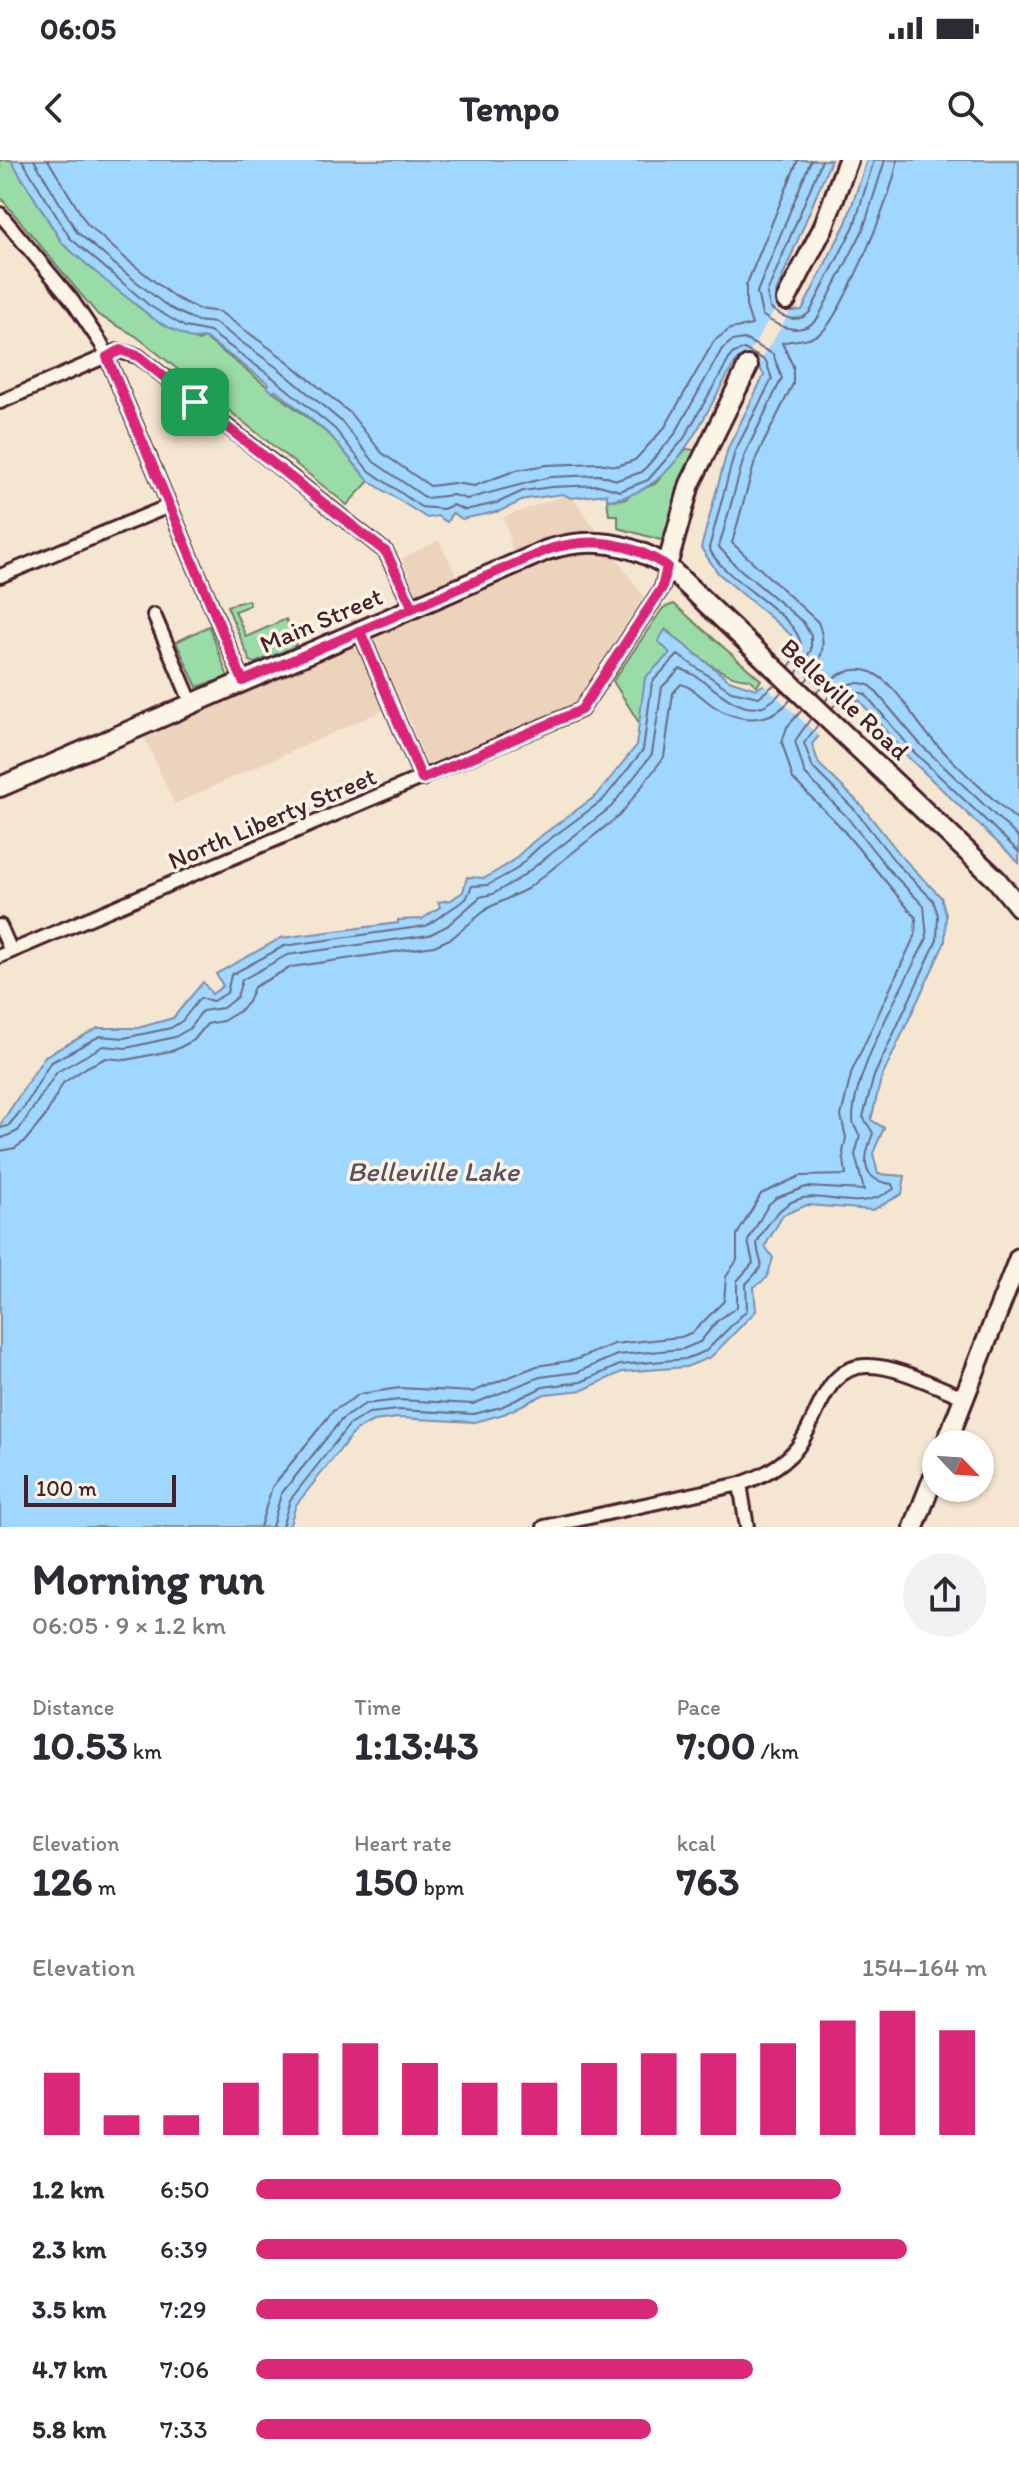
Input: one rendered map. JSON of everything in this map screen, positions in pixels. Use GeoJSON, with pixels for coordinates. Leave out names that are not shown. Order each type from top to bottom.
{"type":"FeatureCollection","features":[{"type":"Feature","properties":{"kind":"main road"},"geometry":{"type":"LineString","coordinates":[[786,300],[823,228],[848,160]]}},
{"type":"Feature","properties":{"kind":"main road"},"geometry":{"type":"LineString","coordinates":[[667,566],[690,484],[748,366]]}},
{"type":"Feature","properties":{"kind":"main road","name":"Main Street"},"geometry":{"type":"LineString","coordinates":[[0,787],[558,546],[594,541],[624,545]]}},
{"type":"Feature","properties":{"kind":"main road","name":"Belleville Road"},"geometry":{"type":"LineString","coordinates":[[624,545],[667,566],[834,722],[996,879],[1019,907]]}},
{"type":"Feature","properties":{"kind":"main road"},"geometry":{"type":"LineString","coordinates":[[951,1430],[1012,1295],[1019,1258]]}},
{"type":"Feature","properties":{"kind":"main road"},"geometry":{"type":"LineString","coordinates":[[914,1527],[924,1502]]}},
{"type":"Feature","properties":{"kind":"street"},"geometry":{"type":"LineString","coordinates":[[0,214],[71,299],[107,357],[243,681]]}},
{"type":"Feature","properties":{"kind":"street"},"geometry":{"type":"LineString","coordinates":[[0,402],[121,350],[138,356],[386,552],[413,608]]}},
{"type":"Feature","properties":{"kind":"street"},"geometry":{"type":"LineString","coordinates":[[0,576],[169,506]]}},
{"type":"Feature","properties":{"kind":"street","name":"North Liberty Street"},"geometry":{"type":"LineString","coordinates":[[5,954],[581,710],[662,588],[667,566]]}},
{"type":"Feature","properties":{"kind":"street"},"geometry":{"type":"LineString","coordinates":[[154,615],[192,704]]}},
{"type":"Feature","properties":{"kind":"street"},"geometry":{"type":"LineString","coordinates":[[360,631],[422,779]]}},
{"type":"Feature","properties":{"kind":"street"},"geometry":{"type":"LineString","coordinates":[[0,926],[5,954]]}},
{"type":"Feature","properties":{"kind":"street"},"geometry":{"type":"LineString","coordinates":[[544,1527],[740,1484],[767,1473],[791,1455],[805,1435],[827,1389],[851,1368],[879,1367],[964,1397]]}},
{"type":"Feature","properties":{"kind":"street"},"geometry":{"type":"LineString","coordinates":[[740,1484],[747,1527]]}},
{"type":"Feature","properties":{"kind":"shaded area"},"geometry":{"type":"Polygon","coordinates":[[[570,493],[644,597],[574,703],[428,767],[402,702],[174,804],[145,738],[424,615],[402,558],[439,540],[457,576],[513,552],[504,517],[570,493]]]}},
{"type":"Feature","properties":{"kind":"green space"},"geometry":{"type":"Polygon","coordinates":[[[0,160],[11,160],[63,244],[151,317],[198,341],[205,338],[331,436],[369,481],[347,505],[136,336],[98,315],[0,197],[0,160]]]}},
{"type":"Feature","properties":{"kind":"green space"},"geometry":{"type":"Polygon","coordinates":[[[686,449],[695,450],[661,540],[618,528],[618,515],[609,515],[607,500],[626,499],[630,494],[655,484],[686,449]]]}},
{"type":"Feature","properties":{"kind":"green space"},"geometry":{"type":"Polygon","coordinates":[[[248,600],[250,605],[235,611],[246,637],[286,619],[296,646],[255,663],[250,661],[227,606],[248,600]]]}},
{"type":"Feature","properties":{"kind":"green space"},"geometry":{"type":"Polygon","coordinates":[[[674,604],[761,680],[757,686],[749,679],[727,674],[666,630],[670,653],[641,726],[613,681],[663,608],[674,604]]]}},
{"type":"Feature","properties":{"kind":"green space"},"geometry":{"type":"Polygon","coordinates":[[[209,626],[228,677],[197,687],[176,642],[209,626]]]}},
{"type":"Feature","properties":{"kind":"water","name":"Belleville Lake"},"geometry":{"type":"Polygon","coordinates":[[[11,160],[831,160],[775,295],[776,303],[791,311],[802,310],[846,223],[867,160],[1019,160],[1019,863],[907,756],[859,700],[845,705],[812,744],[819,764],[860,804],[903,858],[941,897],[946,914],[945,942],[881,1079],[871,1120],[884,1128],[873,1153],[878,1174],[905,1176],[902,1194],[873,1210],[807,1205],[783,1215],[765,1246],[773,1258],[767,1278],[754,1287],[756,1311],[711,1357],[686,1367],[622,1372],[583,1390],[545,1394],[504,1414],[475,1422],[398,1418],[373,1421],[356,1430],[296,1505],[289,1527],[0,1527],[0,1125],[45,1056],[98,1028],[138,1028],[173,1018],[203,982],[212,994],[223,986],[216,974],[281,938],[422,919],[440,907],[438,902],[451,900],[463,892],[467,877],[485,878],[510,863],[534,841],[597,795],[636,746],[645,678],[670,653],[658,641],[665,630],[729,680],[756,689],[765,684],[792,649],[791,635],[718,573],[701,548],[728,448],[764,375],[758,365],[744,357],[737,360],[686,448],[653,483],[632,494],[607,500],[607,494],[571,498],[563,494],[526,499],[500,511],[462,519],[452,513],[447,522],[437,516],[427,518],[369,481],[331,436],[276,390],[273,392],[267,387],[269,384],[206,338],[192,339],[158,322],[63,244],[11,160]]]}},
{"type":"Feature","properties":{"kind":"pier"},"geometry":{"type":"Polygon","coordinates":[[[780,301],[793,307],[756,369],[744,361],[780,301]]]}},
{"type":"Feature","properties":{"kind":"pier"},"geometry":{"type":"Polygon","coordinates":[[[784,654],[844,713],[821,738],[761,682],[784,654]]]}},
{"type":"Feature","properties":{"kind":"route"},"geometry":{"type":"LineString","coordinates":[[195,402],[138,356],[121,350],[107,357],[243,681],[333,644],[360,631],[547,550],[570,543],[614,543],[642,551],[667,566],[662,588],[581,710],[422,779],[360,631],[413,608],[393,560],[195,402]]}}]}
